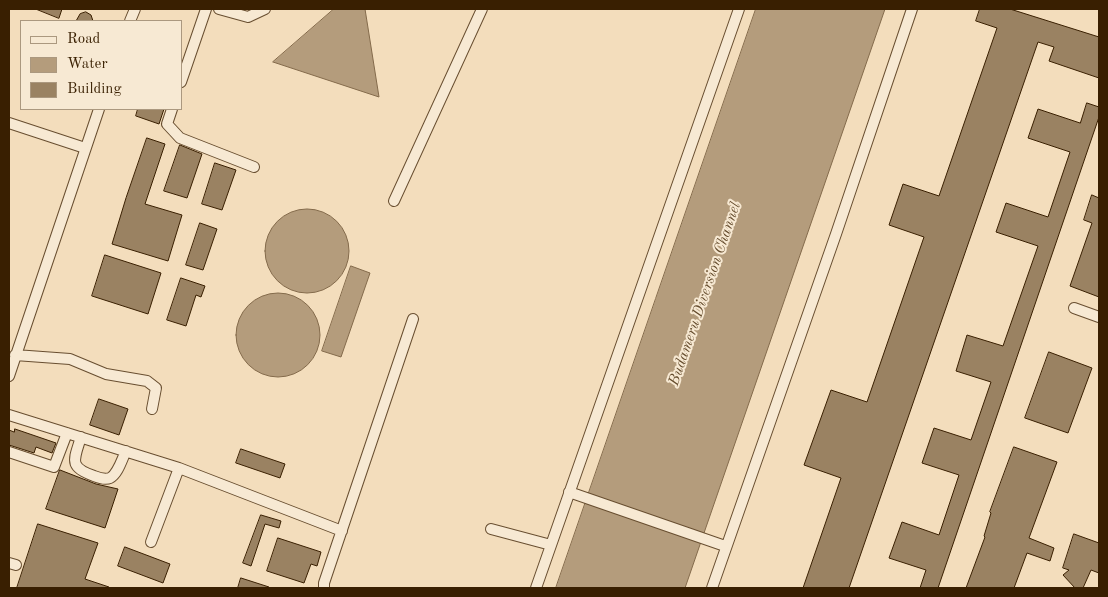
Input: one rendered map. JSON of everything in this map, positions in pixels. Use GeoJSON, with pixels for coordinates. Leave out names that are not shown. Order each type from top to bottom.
{"type":"FeatureCollection","features":[{"type":"Feature","properties":{"kind":"lane"},"geometry":{"type":"LineString","coordinates":[[182,79],[206,9]]}},
{"type":"Feature","properties":{"kind":"lane"},"geometry":{"type":"LineString","coordinates":[[219,9],[248,17],[264,9]]}},
{"type":"Feature","properties":{"kind":"lane"},"geometry":{"type":"LineString","coordinates":[[394,201],[482,9]]}},
{"type":"Feature","properties":{"kind":"lane"},"geometry":{"type":"LineString","coordinates":[[536,588],[551,545],[573,493],[739,9]]}},
{"type":"Feature","properties":{"kind":"lane"},"geometry":{"type":"LineString","coordinates":[[712,588],[725,546],[836,234],[912,9]]}},
{"type":"Feature","properties":{"kind":"lane"},"geometry":{"type":"LineString","coordinates":[[9,376],[99,110]]}},
{"type":"Feature","properties":{"kind":"lane"},"geometry":{"type":"LineString","coordinates":[[172,110],[167,124],[180,138],[254,167]]}},
{"type":"Feature","properties":{"kind":"lane"},"geometry":{"type":"LineString","coordinates":[[9,123],[85,148]]}},
{"type":"Feature","properties":{"kind":"lane"},"geometry":{"type":"LineString","coordinates":[[1074,308],[1099,317]]}},
{"type":"Feature","properties":{"kind":"lane"},"geometry":{"type":"LineString","coordinates":[[324,588],[324,583],[413,319]]}},
{"type":"Feature","properties":{"kind":"lane"},"geometry":{"type":"LineString","coordinates":[[15,355],[70,358],[106,374],[147,381],[156,388],[152,409]]}},
{"type":"Feature","properties":{"kind":"lane"},"geometry":{"type":"LineString","coordinates":[[9,415],[179,468],[342,531]]}},
{"type":"Feature","properties":{"kind":"lane"},"geometry":{"type":"LineString","coordinates":[[9,452],[54,467],[67,433]]}},
{"type":"Feature","properties":{"kind":"lane"},"geometry":{"type":"LineString","coordinates":[[82,437],[74,458],[75,464],[80,471],[101,479],[110,478],[116,472],[126,451]]}},
{"type":"Feature","properties":{"kind":"lane"},"geometry":{"type":"LineString","coordinates":[[151,542],[179,468]]}},
{"type":"Feature","properties":{"kind":"lane"},"geometry":{"type":"LineString","coordinates":[[573,493],[725,546]]}},
{"type":"Feature","properties":{"kind":"lane"},"geometry":{"type":"LineString","coordinates":[[491,529],[551,545]]}},
{"type":"Feature","properties":{"kind":"water"},"geometry":{"type":"Polygon","coordinates":[[[334,9],[365,9],[379,97],[273,62],[334,9]]]}},
{"type":"Feature","properties":{"kind":"water","name":"Budameru Diversion Channel"},"geometry":{"type":"Polygon","coordinates":[[[756,9],[885,9],[685,588],[556,588],[756,9]]]}},
{"type":"Feature","properties":{"kind":"water"},"geometry":{"type":"Polygon","coordinates":[[[307,209],[323,212],[337,221],[346,235],[349,251],[346,267],[337,281],[323,290],[307,293],[291,290],[277,281],[268,267],[265,251],[268,235],[277,221],[291,212],[307,209]]]}},
{"type":"Feature","properties":{"kind":"water"},"geometry":{"type":"Polygon","coordinates":[[[351,266],[370,273],[341,357],[322,351],[351,266]]]}},
{"type":"Feature","properties":{"kind":"water"},"geometry":{"type":"Polygon","coordinates":[[[278,293],[294,296],[308,305],[317,319],[320,335],[317,351],[308,365],[294,374],[278,377],[262,374],[248,365],[239,351],[236,335],[239,319],[248,305],[262,296],[278,293]]]}},
{"type":"Feature","properties":{"kind":"building"},"geometry":{"type":"Polygon","coordinates":[[[36,9],[62,9],[59,18],[36,9]]]}},
{"type":"Feature","properties":{"kind":"building"},"geometry":{"type":"Polygon","coordinates":[[[980,9],[1010,9],[1099,37],[1099,78],[1049,61],[1054,47],[1038,42],[849,588],[803,588],[841,478],[804,465],[831,390],[867,402],[924,237],[889,225],[903,184],[939,196],[997,28],[976,21],[980,9]]]}},
{"type":"Feature","properties":{"kind":"building"},"geometry":{"type":"Polygon","coordinates":[[[86,12],[91,15],[93,20],[77,20],[80,14],[86,12]]]}},
{"type":"Feature","properties":{"kind":"building"},"geometry":{"type":"Polygon","coordinates":[[[1087,103],[1099,107],[1099,117],[938,588],[920,588],[926,570],[889,558],[902,522],[939,535],[959,475],[922,463],[934,428],[971,440],[991,382],[956,371],[967,335],[1003,346],[1038,246],[996,232],[1006,203],[1048,217],[1070,152],[1028,138],[1038,109],[1080,123],[1087,103]]]}},
{"type":"Feature","properties":{"kind":"building"},"geometry":{"type":"Polygon","coordinates":[[[138,110],[164,110],[159,124],[136,116],[138,110]]]}},
{"type":"Feature","properties":{"kind":"building"},"geometry":{"type":"Polygon","coordinates":[[[147,138],[165,144],[145,204],[182,215],[168,261],[112,244],[147,138]]]}},
{"type":"Feature","properties":{"kind":"building"},"geometry":{"type":"Polygon","coordinates":[[[180,145],[202,154],[187,198],[164,191],[180,145]]]}},
{"type":"Feature","properties":{"kind":"building"},"geometry":{"type":"Polygon","coordinates":[[[215,163],[236,170],[222,210],[202,204],[215,163]]]}},
{"type":"Feature","properties":{"kind":"building"},"geometry":{"type":"Polygon","coordinates":[[[1092,195],[1099,198],[1099,297],[1070,286],[1092,223],[1084,220],[1092,195]]]}},
{"type":"Feature","properties":{"kind":"building"},"geometry":{"type":"Polygon","coordinates":[[[200,223],[217,229],[203,270],[186,265],[200,223]]]}},
{"type":"Feature","properties":{"kind":"building"},"geometry":{"type":"Polygon","coordinates":[[[105,255],[161,273],[148,314],[92,296],[105,255]]]}},
{"type":"Feature","properties":{"kind":"building"},"geometry":{"type":"Polygon","coordinates":[[[181,278],[205,286],[201,297],[196,295],[186,326],[167,320],[181,278]]]}},
{"type":"Feature","properties":{"kind":"building"},"geometry":{"type":"Polygon","coordinates":[[[1049,352],[1092,368],[1068,433],[1025,418],[1049,352]]]}},
{"type":"Feature","properties":{"kind":"building"},"geometry":{"type":"Polygon","coordinates":[[[99,399],[128,409],[119,435],[90,425],[99,399]]]}},
{"type":"Feature","properties":{"kind":"building"},"geometry":{"type":"Polygon","coordinates":[[[15,429],[56,443],[52,453],[36,447],[34,453],[9,445],[9,430],[14,432],[15,429]]]}},
{"type":"Feature","properties":{"kind":"building"},"geometry":{"type":"Polygon","coordinates":[[[1014,447],[1057,462],[1029,538],[1054,548],[1050,561],[1027,553],[1014,588],[966,588],[985,537],[990,512],[1014,447]]]}},
{"type":"Feature","properties":{"kind":"building"},"geometry":{"type":"Polygon","coordinates":[[[241,449],[285,464],[280,478],[236,463],[241,449]]]}},
{"type":"Feature","properties":{"kind":"building"},"geometry":{"type":"Polygon","coordinates":[[[60,470],[96,484],[118,489],[105,528],[46,509],[60,470]]]}},
{"type":"Feature","properties":{"kind":"building"},"geometry":{"type":"Polygon","coordinates":[[[261,515],[281,521],[279,528],[265,524],[251,566],[243,563],[261,515]]]}},
{"type":"Feature","properties":{"kind":"building"},"geometry":{"type":"Polygon","coordinates":[[[38,524],[98,543],[85,579],[109,588],[17,588],[38,524]]]}},
{"type":"Feature","properties":{"kind":"building"},"geometry":{"type":"Polygon","coordinates":[[[1074,534],[1099,543],[1099,573],[1091,570],[1083,588],[1075,588],[1063,575],[1069,570],[1063,568],[1074,534]]]}},
{"type":"Feature","properties":{"kind":"building"},"geometry":{"type":"Polygon","coordinates":[[[278,538],[321,552],[317,566],[311,564],[304,583],[267,571],[278,538]]]}},
{"type":"Feature","properties":{"kind":"building"},"geometry":{"type":"Polygon","coordinates":[[[125,547],[170,564],[163,583],[118,566],[125,547]]]}},
{"type":"Feature","properties":{"kind":"building"},"geometry":{"type":"Polygon","coordinates":[[[241,578],[269,587],[269,588],[238,588],[241,578]]]}}]}
